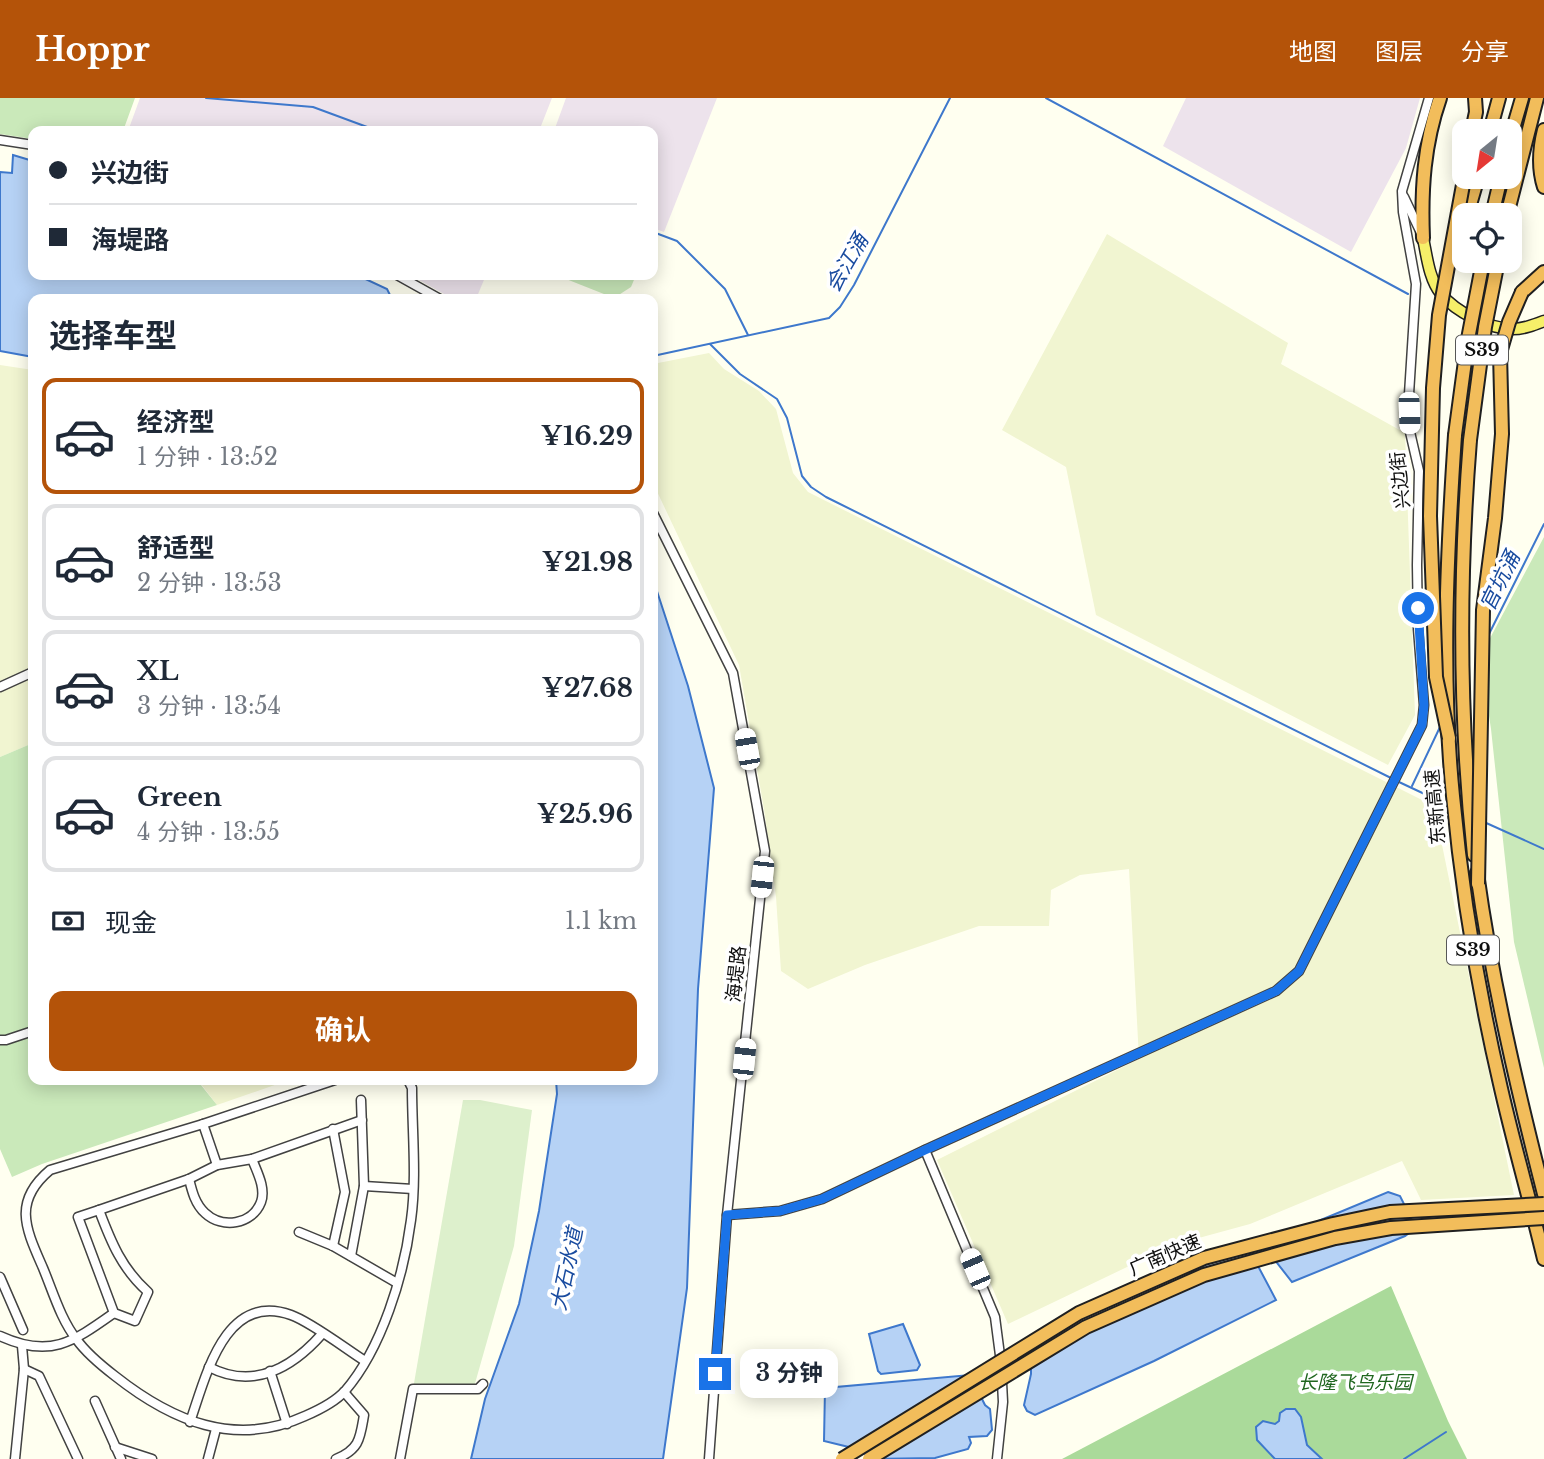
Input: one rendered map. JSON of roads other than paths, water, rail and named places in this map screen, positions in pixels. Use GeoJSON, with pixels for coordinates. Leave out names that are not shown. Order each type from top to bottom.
{"type":"FeatureCollection","features":[{"type":"Feature","properties":{"kind":"highway"},"geometry":{"type":"LineString","coordinates":[[1423,238],[1422,202],[1427,142],[1440,98]]}},
{"type":"Feature","properties":{"kind":"highway"},"geometry":{"type":"LineString","coordinates":[[1475,98],[1475,119]]}},
{"type":"Feature","properties":{"kind":"highway"},"geometry":{"type":"LineString","coordinates":[[1493,119],[1499,98]]}},
{"type":"Feature","properties":{"kind":"highway"},"geometry":{"type":"LineString","coordinates":[[1515,119],[1521,98]]}},
{"type":"Feature","properties":{"kind":"highway"},"geometry":{"type":"LineString","coordinates":[[1510,203],[1537,98]]}},
{"type":"Feature","properties":{"kind":"highway"},"geometry":{"type":"LineString","coordinates":[[1544,130],[1539,159],[1544,187]]}},
{"type":"Feature","properties":{"kind":"highway"},"geometry":{"type":"LineString","coordinates":[[1449,738],[1436,677],[1430,516],[1433,388],[1439,315],[1462,189]]}},
{"type":"Feature","properties":{"kind":"highway"},"geometry":{"type":"LineString","coordinates":[[1439,315],[1452,270]]}},
{"type":"Feature","properties":{"kind":"highway"},"geometry":{"type":"LineString","coordinates":[[1478,884],[1483,610],[1502,434],[1500,353],[1508,322],[1522,292],[1544,272]]}},
{"type":"Feature","properties":{"kind":"highway","name":"东新高速"},"geometry":{"type":"LineString","coordinates":[[1481,273],[1468,339],[1455,435],[1447,580],[1452,793],[1472,941],[1500,1084],[1544,1259]]}},
{"type":"Feature","properties":{"kind":"highway","name":"东新高速"},"geometry":{"type":"LineString","coordinates":[[1496,273],[1485,327],[1470,440],[1461,621],[1468,804],[1489,955],[1544,1194]]}},
{"type":"Feature","properties":{"kind":"highway"},"geometry":{"type":"LineString","coordinates":[[1522,292],[1544,278]]}},
{"type":"Feature","properties":{"kind":"highway","name":"广南快速"},"geometry":{"type":"LineString","coordinates":[[842,1459],[1079,1313],[1204,1258],[1390,1212],[1544,1204]]}},
{"type":"Feature","properties":{"kind":"highway","name":"广南快速"},"geometry":{"type":"LineString","coordinates":[[869,1459],[1086,1327],[1204,1275],[1335,1238],[1391,1228],[1544,1218]]}},
{"type":"Feature","properties":{"kind":"main road"},"geometry":{"type":"LineString","coordinates":[[1423,238],[1429,271],[1441,294],[1462,311],[1489,325],[1511,329],[1544,321]]}},
{"type":"Feature","properties":{"kind":"street","name":"兴边街"},"geometry":{"type":"LineString","coordinates":[[727,1215],[780,1211],[822,1199],[1276,991],[1299,971],[1422,725],[1424,705],[1417,578],[1419,471],[1410,432],[1409,394],[1416,284],[1407,239],[1402,191],[1429,98]]}},
{"type":"Feature","properties":{"kind":"street"},"geometry":{"type":"LineString","coordinates":[[0,140],[28,144]]}},
{"type":"Feature","properties":{"kind":"street"},"geometry":{"type":"LineString","coordinates":[[1402,191],[1423,238]]}},
{"type":"Feature","properties":{"kind":"street"},"geometry":{"type":"LineString","coordinates":[[406,280],[431,294]]}},
{"type":"Feature","properties":{"kind":"street","name":"海堤路"},"geometry":{"type":"LineString","coordinates":[[658,523],[733,673],[765,851],[727,1215],[709,1459]]}},
{"type":"Feature","properties":{"kind":"street"},"geometry":{"type":"LineString","coordinates":[[0,687],[28,674]]}},
{"type":"Feature","properties":{"kind":"street"},"geometry":{"type":"LineString","coordinates":[[0,1040],[28,1033]]}},
{"type":"Feature","properties":{"kind":"street"},"geometry":{"type":"LineString","coordinates":[[320,1085],[50,1170],[36,1181],[29,1196],[25,1210],[26,1229],[60,1309],[77,1340],[141,1397],[190,1422],[216,1429],[249,1429],[287,1424],[322,1408],[344,1392],[365,1362],[392,1309],[411,1220],[410,1085]]}},
{"type":"Feature","properties":{"kind":"street"},"geometry":{"type":"LineString","coordinates":[[351,1256],[364,1186],[361,1100]]}},
{"type":"Feature","properties":{"kind":"street"},"geometry":{"type":"LineString","coordinates":[[99,1210],[113,1248],[133,1278],[148,1292],[135,1321],[114,1313],[78,1217],[189,1179],[217,1165],[252,1159],[362,1120]]}},
{"type":"Feature","properties":{"kind":"street"},"geometry":{"type":"LineString","coordinates":[[203,1124],[217,1165]]}},
{"type":"Feature","properties":{"kind":"street"},"geometry":{"type":"LineString","coordinates":[[333,1129],[345,1192],[333,1246]]}},
{"type":"Feature","properties":{"kind":"street"},"geometry":{"type":"LineString","coordinates":[[925,1150],[995,1317],[1003,1402],[997,1459]]}},
{"type":"Feature","properties":{"kind":"street"},"geometry":{"type":"LineString","coordinates":[[189,1179],[194,1198],[205,1213],[218,1222],[235,1223],[248,1217],[261,1202],[262,1182],[252,1159]]}},
{"type":"Feature","properties":{"kind":"street"},"geometry":{"type":"LineString","coordinates":[[364,1186],[412,1189]]}},
{"type":"Feature","properties":{"kind":"street"},"geometry":{"type":"LineString","coordinates":[[299,1232],[333,1246],[397,1283]]}},
{"type":"Feature","properties":{"kind":"street"},"geometry":{"type":"LineString","coordinates":[[0,1278],[23,1331]]}},
{"type":"Feature","properties":{"kind":"street"},"geometry":{"type":"LineString","coordinates":[[190,1422],[209,1367],[224,1338],[241,1319],[256,1312],[274,1311],[294,1316],[365,1362]]}},
{"type":"Feature","properties":{"kind":"street"},"geometry":{"type":"LineString","coordinates":[[0,1336],[22,1346],[51,1347],[77,1340],[114,1313]]}},
{"type":"Feature","properties":{"kind":"street"},"geometry":{"type":"LineString","coordinates":[[209,1367],[222,1374],[242,1378],[270,1371],[289,1365],[307,1351],[322,1334]]}},
{"type":"Feature","properties":{"kind":"street"},"geometry":{"type":"LineString","coordinates":[[15,1459],[24,1369],[22,1346]]}},
{"type":"Feature","properties":{"kind":"street"},"geometry":{"type":"LineString","coordinates":[[24,1369],[39,1376],[78,1459]]}},
{"type":"Feature","properties":{"kind":"street"},"geometry":{"type":"LineString","coordinates":[[270,1371],[287,1424]]}},
{"type":"Feature","properties":{"kind":"street"},"geometry":{"type":"LineString","coordinates":[[400,1459],[413,1389],[478,1389],[483,1384]]}},
{"type":"Feature","properties":{"kind":"street"},"geometry":{"type":"LineString","coordinates":[[337,1459],[346,1455],[360,1441],[364,1415],[344,1392]]}},
{"type":"Feature","properties":{"kind":"street"},"geometry":{"type":"LineString","coordinates":[[95,1401],[121,1459]]}},
{"type":"Feature","properties":{"kind":"street"},"geometry":{"type":"LineString","coordinates":[[208,1459],[216,1429]]}},
{"type":"Feature","properties":{"kind":"street"},"geometry":{"type":"LineString","coordinates":[[115,1447],[152,1459]]}},
{"type":"Feature","properties":{"kind":"water"},"geometry":{"type":"Polygon","coordinates":[[[13,155],[28,160],[28,280],[368,280],[387,289],[390,294],[28,294],[28,356],[0,351],[0,172],[12,173],[13,155]]]}},
{"type":"Feature","properties":{"kind":"water","name":"大石水道"},"geometry":{"type":"Polygon","coordinates":[[[658,594],[688,686],[714,788],[698,989],[687,1288],[663,1459],[471,1459],[485,1399],[519,1304],[539,1211],[556,1085],[658,1085],[658,594]]]}},
{"type":"Feature","properties":{"kind":"water"},"geometry":{"type":"Polygon","coordinates":[[[1388,1192],[1400,1196],[1411,1218],[1413,1230],[1405,1236],[1292,1282],[1274,1259],[1269,1247],[1304,1227],[1388,1192]]]}},
{"type":"Feature","properties":{"kind":"water"},"geometry":{"type":"Polygon","coordinates":[[[1249,1249],[1276,1300],[1154,1361],[1035,1415],[1027,1411],[1024,1405],[1031,1374],[1031,1356],[1076,1338],[1214,1260],[1249,1249]]]}},
{"type":"Feature","properties":{"kind":"water"},"geometry":{"type":"Polygon","coordinates":[[[903,1324],[920,1365],[917,1370],[881,1374],[869,1334],[903,1324]]]}},
{"type":"Feature","properties":{"kind":"water"},"geometry":{"type":"Polygon","coordinates":[[[970,1375],[985,1405],[990,1409],[992,1430],[987,1436],[969,1437],[971,1443],[968,1449],[935,1458],[870,1459],[861,1450],[824,1441],[825,1388],[970,1375]]]}},
{"type":"Feature","properties":{"kind":"water"},"geometry":{"type":"Polygon","coordinates":[[[1286,1409],[1295,1409],[1301,1417],[1307,1445],[1322,1459],[1275,1459],[1257,1440],[1256,1427],[1263,1421],[1275,1424],[1279,1421],[1280,1413],[1286,1409]]]}},
{"type":"Feature","properties":{"kind":"waterway"},"geometry":{"type":"LineString","coordinates":[[206,98],[313,107],[364,126]]}},
{"type":"Feature","properties":{"kind":"waterway","name":"会江涌"},"geometry":{"type":"LineString","coordinates":[[658,355],[829,318],[840,307],[854,285],[950,98]]}},
{"type":"Feature","properties":{"kind":"waterway"},"geometry":{"type":"LineString","coordinates":[[1046,98],[1408,294]]}},
{"type":"Feature","properties":{"kind":"waterway"},"geometry":{"type":"LineString","coordinates":[[658,234],[677,241],[725,289],[748,335]]}},
{"type":"Feature","properties":{"kind":"waterway"},"geometry":{"type":"LineString","coordinates":[[710,344],[740,374],[777,399],[787,418],[802,476],[811,487],[826,497],[1391,778]]}},
{"type":"Feature","properties":{"kind":"waterway","name":"官坑涌"},"geometry":{"type":"LineString","coordinates":[[1488,636],[1544,524]]}},
{"type":"Feature","properties":{"kind":"waterway","name":"官坑涌"},"geometry":{"type":"LineString","coordinates":[[1412,786],[1440,727]]}},
{"type":"Feature","properties":{"kind":"waterway"},"geometry":{"type":"LineString","coordinates":[[1399,782],[1448,805]]}},
{"type":"Feature","properties":{"kind":"waterway"},"geometry":{"type":"LineString","coordinates":[[1484,822],[1544,849]]}},
{"type":"Feature","properties":{"kind":"waterway"},"geometry":{"type":"LineString","coordinates":[[1404,1459],[1446,1432]]}},
{"type":"Feature","properties":{"kind":"park label","name":"长隆飞鸟乐园"},"geometry":{"type":"Point","coordinates":[1355,1382]}}]}
